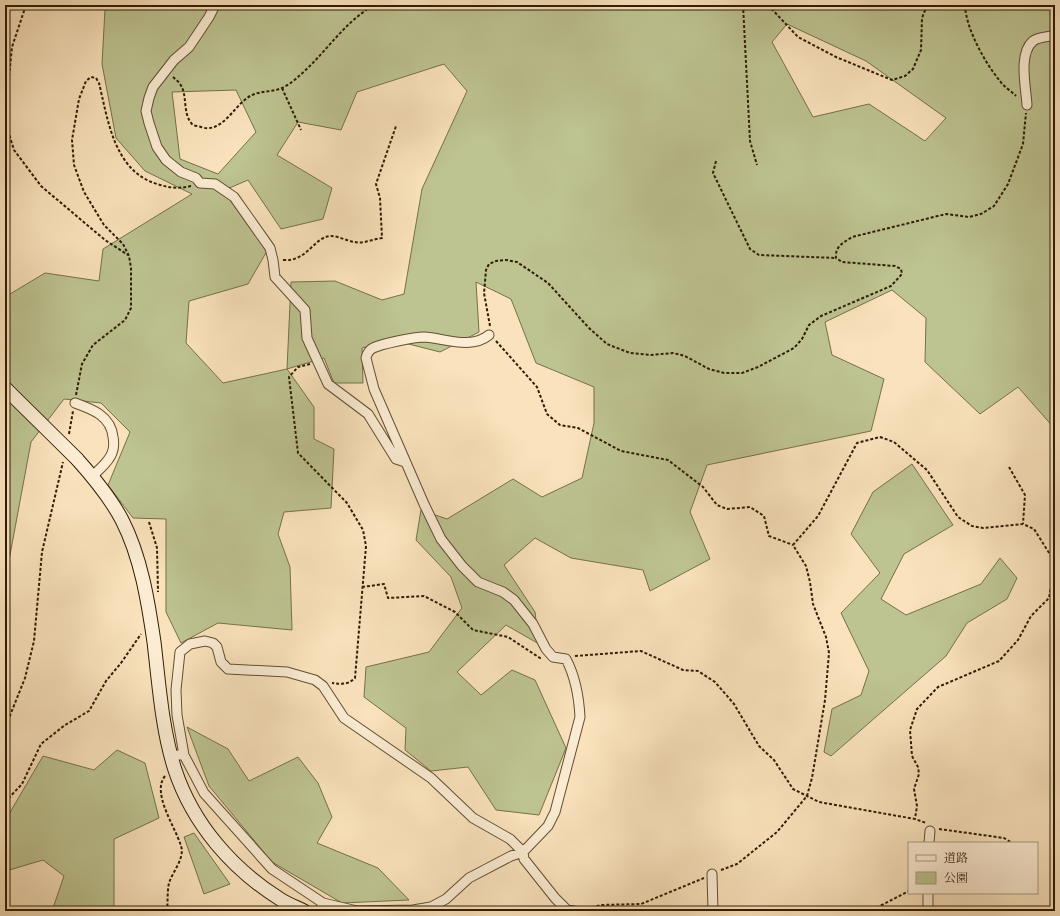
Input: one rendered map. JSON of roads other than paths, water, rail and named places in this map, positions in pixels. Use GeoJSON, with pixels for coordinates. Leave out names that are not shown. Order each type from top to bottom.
{"type":"FeatureCollection","features":[{"type":"Feature","properties":{"kind":"street"},"geometry":{"type":"LineString","coordinates":[[215,5],[209,18],[189,46],[174,60],[153,87],[146,111],[157,147],[166,160],[181,172],[196,178],[200,183],[215,184],[234,197],[270,248],[274,260],[276,278],[304,310],[307,338],[328,384],[368,414],[396,459],[405,462]]}},
{"type":"Feature","properties":{"kind":"street"},"geometry":{"type":"LineString","coordinates":[[1027,106],[1024,62],[1027,49],[1034,40],[1055,35]]}},
{"type":"Feature","properties":{"kind":"street"},"geometry":{"type":"LineString","coordinates":[[5,388],[93,476],[122,520],[142,574],[150,617],[164,723],[178,755],[204,793],[272,869],[322,907],[357,911],[413,910],[431,907],[446,899],[469,878],[511,856],[523,852],[548,826],[555,812],[580,717],[580,705],[571,668],[566,660],[552,657],[546,650],[533,624],[514,600],[503,592],[478,582],[462,566],[441,539],[405,462],[374,388],[367,364],[367,353],[373,348],[405,340],[423,337],[462,342],[476,342],[489,335]]}},
{"type":"Feature","properties":{"kind":"street"},"geometry":{"type":"LineString","coordinates":[[74,403],[91,408],[102,415],[108,422],[113,435],[113,452],[108,460],[93,476]]}},
{"type":"Feature","properties":{"kind":"street"},"geometry":{"type":"LineString","coordinates":[[304,911],[280,900],[246,874],[226,855],[201,825],[184,794],[175,770],[178,755],[176,690],[180,652],[190,644],[205,641],[213,643],[218,647],[221,662],[228,669],[287,672],[315,680],[323,686],[344,718],[431,778],[473,818],[510,839],[523,852],[524,860],[555,898],[571,911]]}},
{"type":"Feature","properties":{"kind":"street"},"geometry":{"type":"LineString","coordinates":[[929,842],[930,831]]}},
{"type":"Feature","properties":{"kind":"street"},"geometry":{"type":"LineString","coordinates":[[712,874],[713,911]]}},
{"type":"Feature","properties":{"kind":"street"},"geometry":{"type":"LineString","coordinates":[[928,894],[928,911]]}}]}
